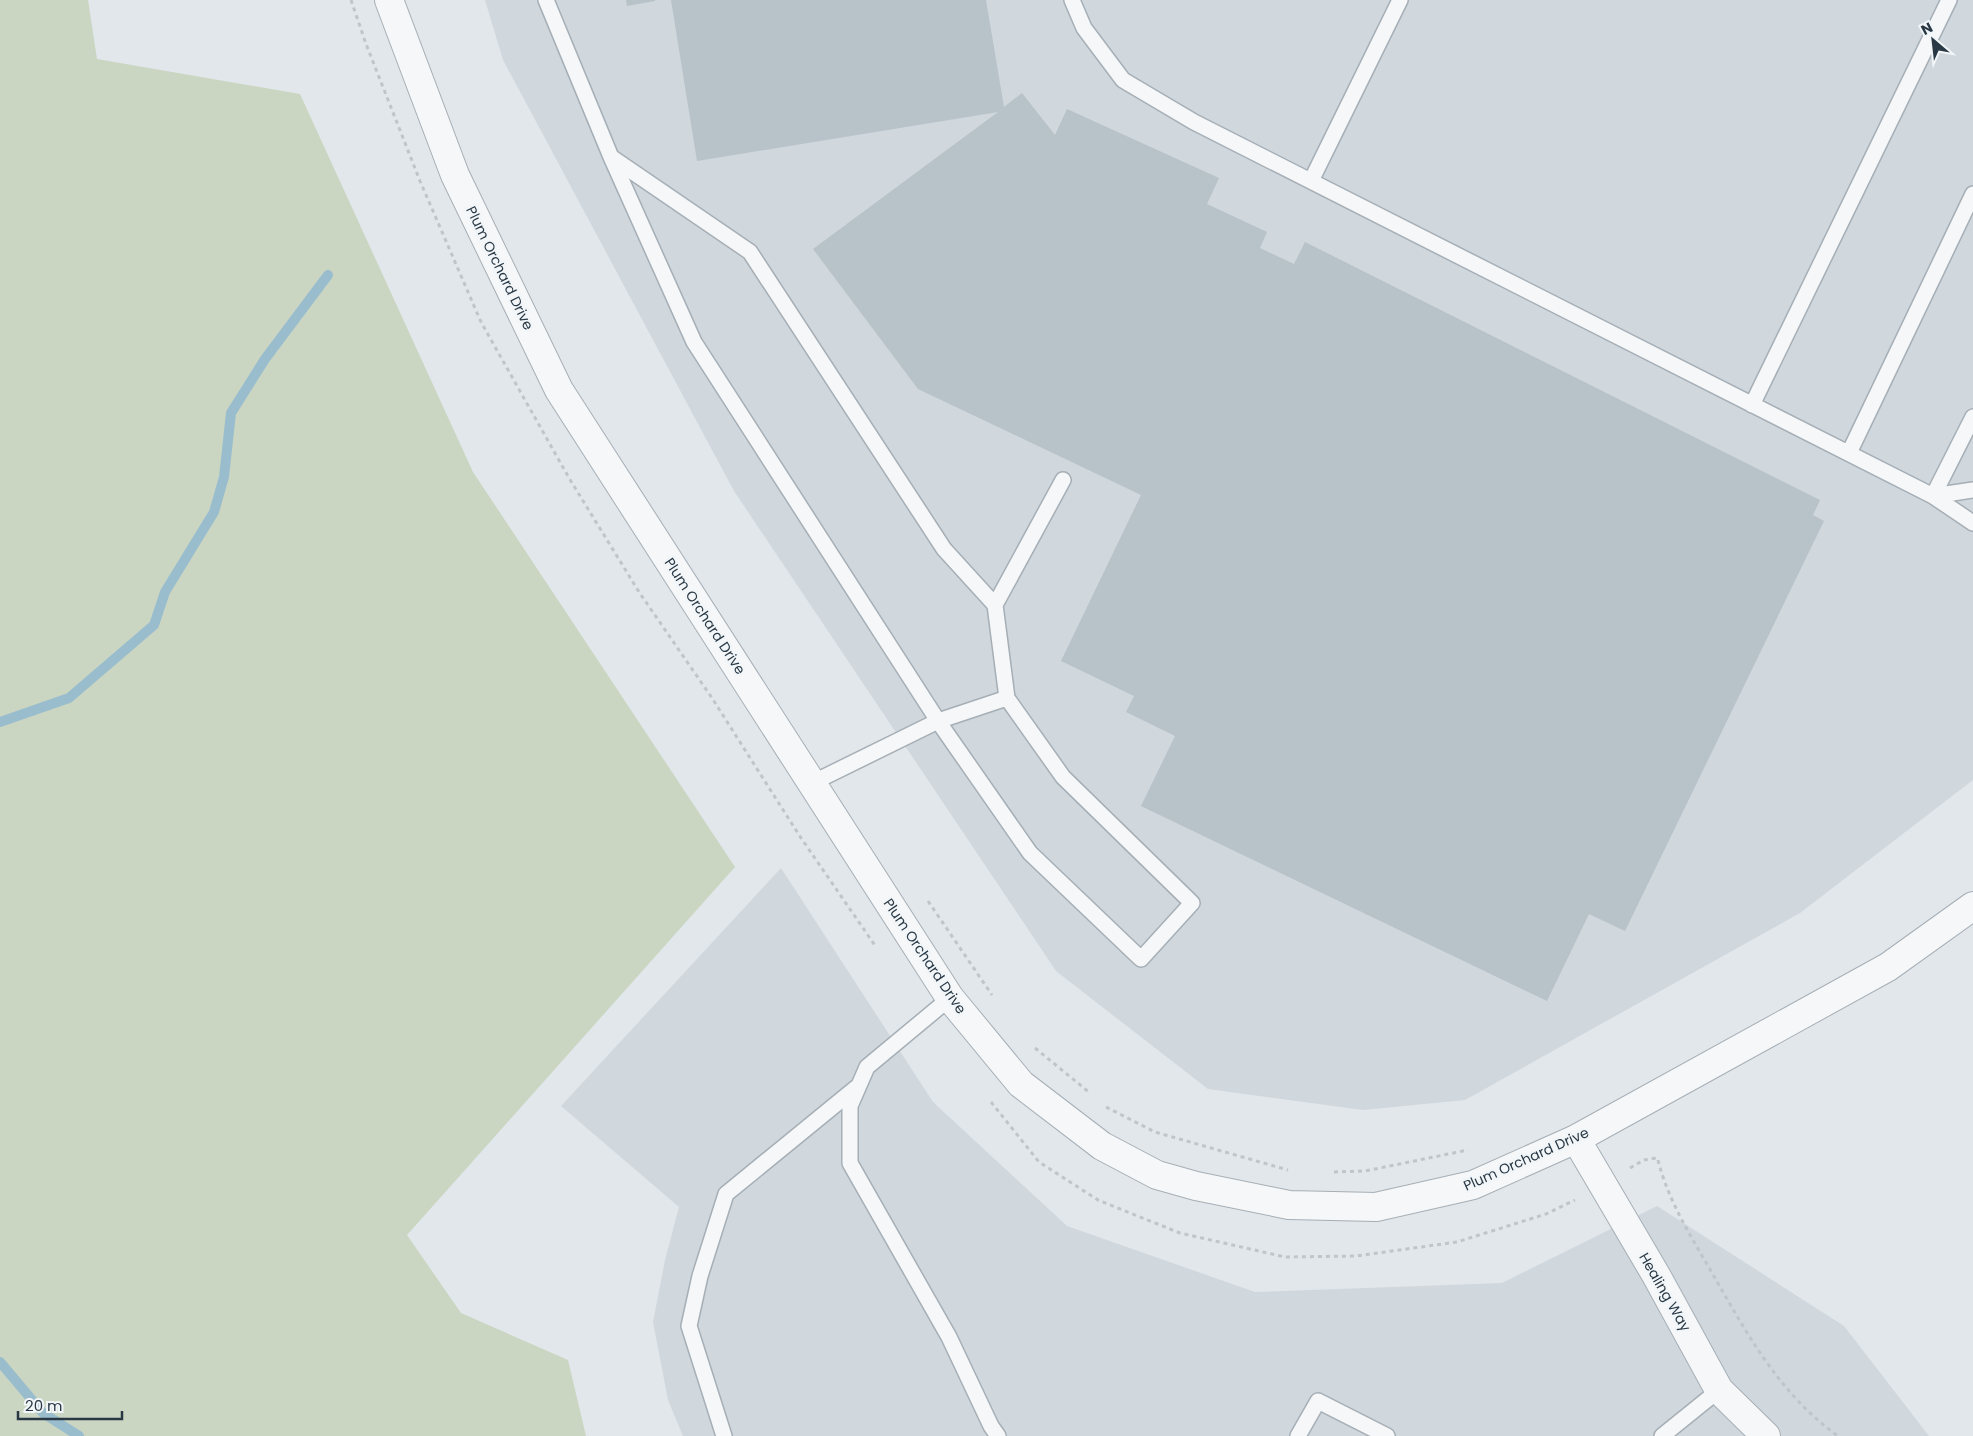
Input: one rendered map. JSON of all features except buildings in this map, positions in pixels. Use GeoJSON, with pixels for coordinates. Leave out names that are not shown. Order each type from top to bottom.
{"type":"FeatureCollection","features":[{"type":"Feature","properties":{"kind":"street","name":"Plum Orchard Drive"},"geometry":{"type":"LineString","coordinates":[[389,0],[455,175],[559,390],[950,998],[1020,1084],[1102,1146],[1157,1175],[1196,1186],[1289,1205],[1376,1207],[1473,1185],[1576,1139],[1888,967],[1973,906]]}},
{"type":"Feature","properties":{"kind":"street","name":"Healing Way"},"geometry":{"type":"LineString","coordinates":[[1576,1139],[1656,1274],[1719,1390],[1766,1436]]}},
{"type":"Feature","properties":{"kind":"lane"},"geometry":{"type":"LineString","coordinates":[[546,0],[611,157],[694,342],[938,721],[1030,853],[1141,959],[1192,903],[1063,777],[1007,698],[995,605],[944,549],[750,252],[611,157]]}},
{"type":"Feature","properties":{"kind":"lane"},"geometry":{"type":"LineString","coordinates":[[1072,0],[1084,28],[1123,80],[1194,122],[1933,496],[1973,523]]}},
{"type":"Feature","properties":{"kind":"lane"},"geometry":{"type":"LineString","coordinates":[[1311,182],[1400,0]]}},
{"type":"Feature","properties":{"kind":"lane"},"geometry":{"type":"LineString","coordinates":[[1752,405],[1950,0]]}},
{"type":"Feature","properties":{"kind":"lane"},"geometry":{"type":"LineString","coordinates":[[1849,453],[1973,194]]}},
{"type":"Feature","properties":{"kind":"lane"},"geometry":{"type":"LineString","coordinates":[[1933,496],[1973,417]]}},
{"type":"Feature","properties":{"kind":"lane"},"geometry":{"type":"LineString","coordinates":[[995,605],[1062,480]]}},
{"type":"Feature","properties":{"kind":"lane"},"geometry":{"type":"LineString","coordinates":[[1933,496],[1973,490]]}},
{"type":"Feature","properties":{"kind":"lane"},"geometry":{"type":"LineString","coordinates":[[812,783],[938,721],[1007,698]]}},
{"type":"Feature","properties":{"kind":"lane"},"geometry":{"type":"LineString","coordinates":[[950,998],[867,1068],[850,1106],[850,1163],[949,1337],[991,1426],[998,1436]]}},
{"type":"Feature","properties":{"kind":"lane"},"geometry":{"type":"LineString","coordinates":[[724,1436],[689,1326],[700,1276],[726,1194],[860,1084]]}},
{"type":"Feature","properties":{"kind":"lane"},"geometry":{"type":"LineString","coordinates":[[1662,1436],[1719,1390]]}},
{"type":"Feature","properties":{"kind":"lane"},"geometry":{"type":"LineString","coordinates":[[1298,1436],[1318,1401],[1387,1436]]}},
{"type":"Feature","properties":{"kind":"path"},"geometry":{"type":"LineString","coordinates":[[925,896],[996,1001]]}},
{"type":"Feature","properties":{"kind":"path"},"geometry":{"type":"LineString","coordinates":[[1032,1045],[1090,1094]]}},
{"type":"Feature","properties":{"kind":"path"},"geometry":{"type":"LineString","coordinates":[[1105,1106],[1155,1132],[1295,1172]]}},
{"type":"Feature","properties":{"kind":"path"},"geometry":{"type":"LineString","coordinates":[[1325,1172],[1365,1171],[1458,1153],[1476,1147]]}},
{"type":"Feature","properties":{"kind":"path"},"geometry":{"type":"LineString","coordinates":[[1644,1160],[1657,1159],[1663,1180],[1683,1222],[1751,1341],[1774,1375],[1798,1403],[1838,1436]]}},
{"type":"Feature","properties":{"kind":"shaded area"},"geometry":{"type":"Polygon","coordinates":[[[485,0],[1973,0],[1973,780],[1800,913],[1465,1100],[1363,1110],[1208,1089],[1056,971],[734,491],[503,60],[485,0]]]}},
{"type":"Feature","properties":{"kind":"shaded area"},"geometry":{"type":"Polygon","coordinates":[[[781,868],[933,1102],[1067,1226],[1255,1292],[1502,1283],[1657,1206],[1844,1326],[1929,1436],[683,1436],[668,1400],[653,1322],[665,1260],[679,1207],[561,1106],[781,868]]]}},
{"type":"Feature","properties":{"kind":"green space"},"geometry":{"type":"Polygon","coordinates":[[[0,0],[88,0],[97,59],[300,94],[473,472],[735,867],[407,1235],[461,1313],[568,1360],[586,1436],[0,1436],[0,0]]]}},
{"type":"Feature","properties":{"kind":"waterway"},"geometry":{"type":"LineString","coordinates":[[0,722],[69,698],[154,625],[165,592],[214,512],[224,477],[231,413],[265,359],[328,275]]}},
{"type":"Feature","properties":{"kind":"waterway"},"geometry":{"type":"LineString","coordinates":[[0,1362],[43,1413],[79,1436]]}}]}
